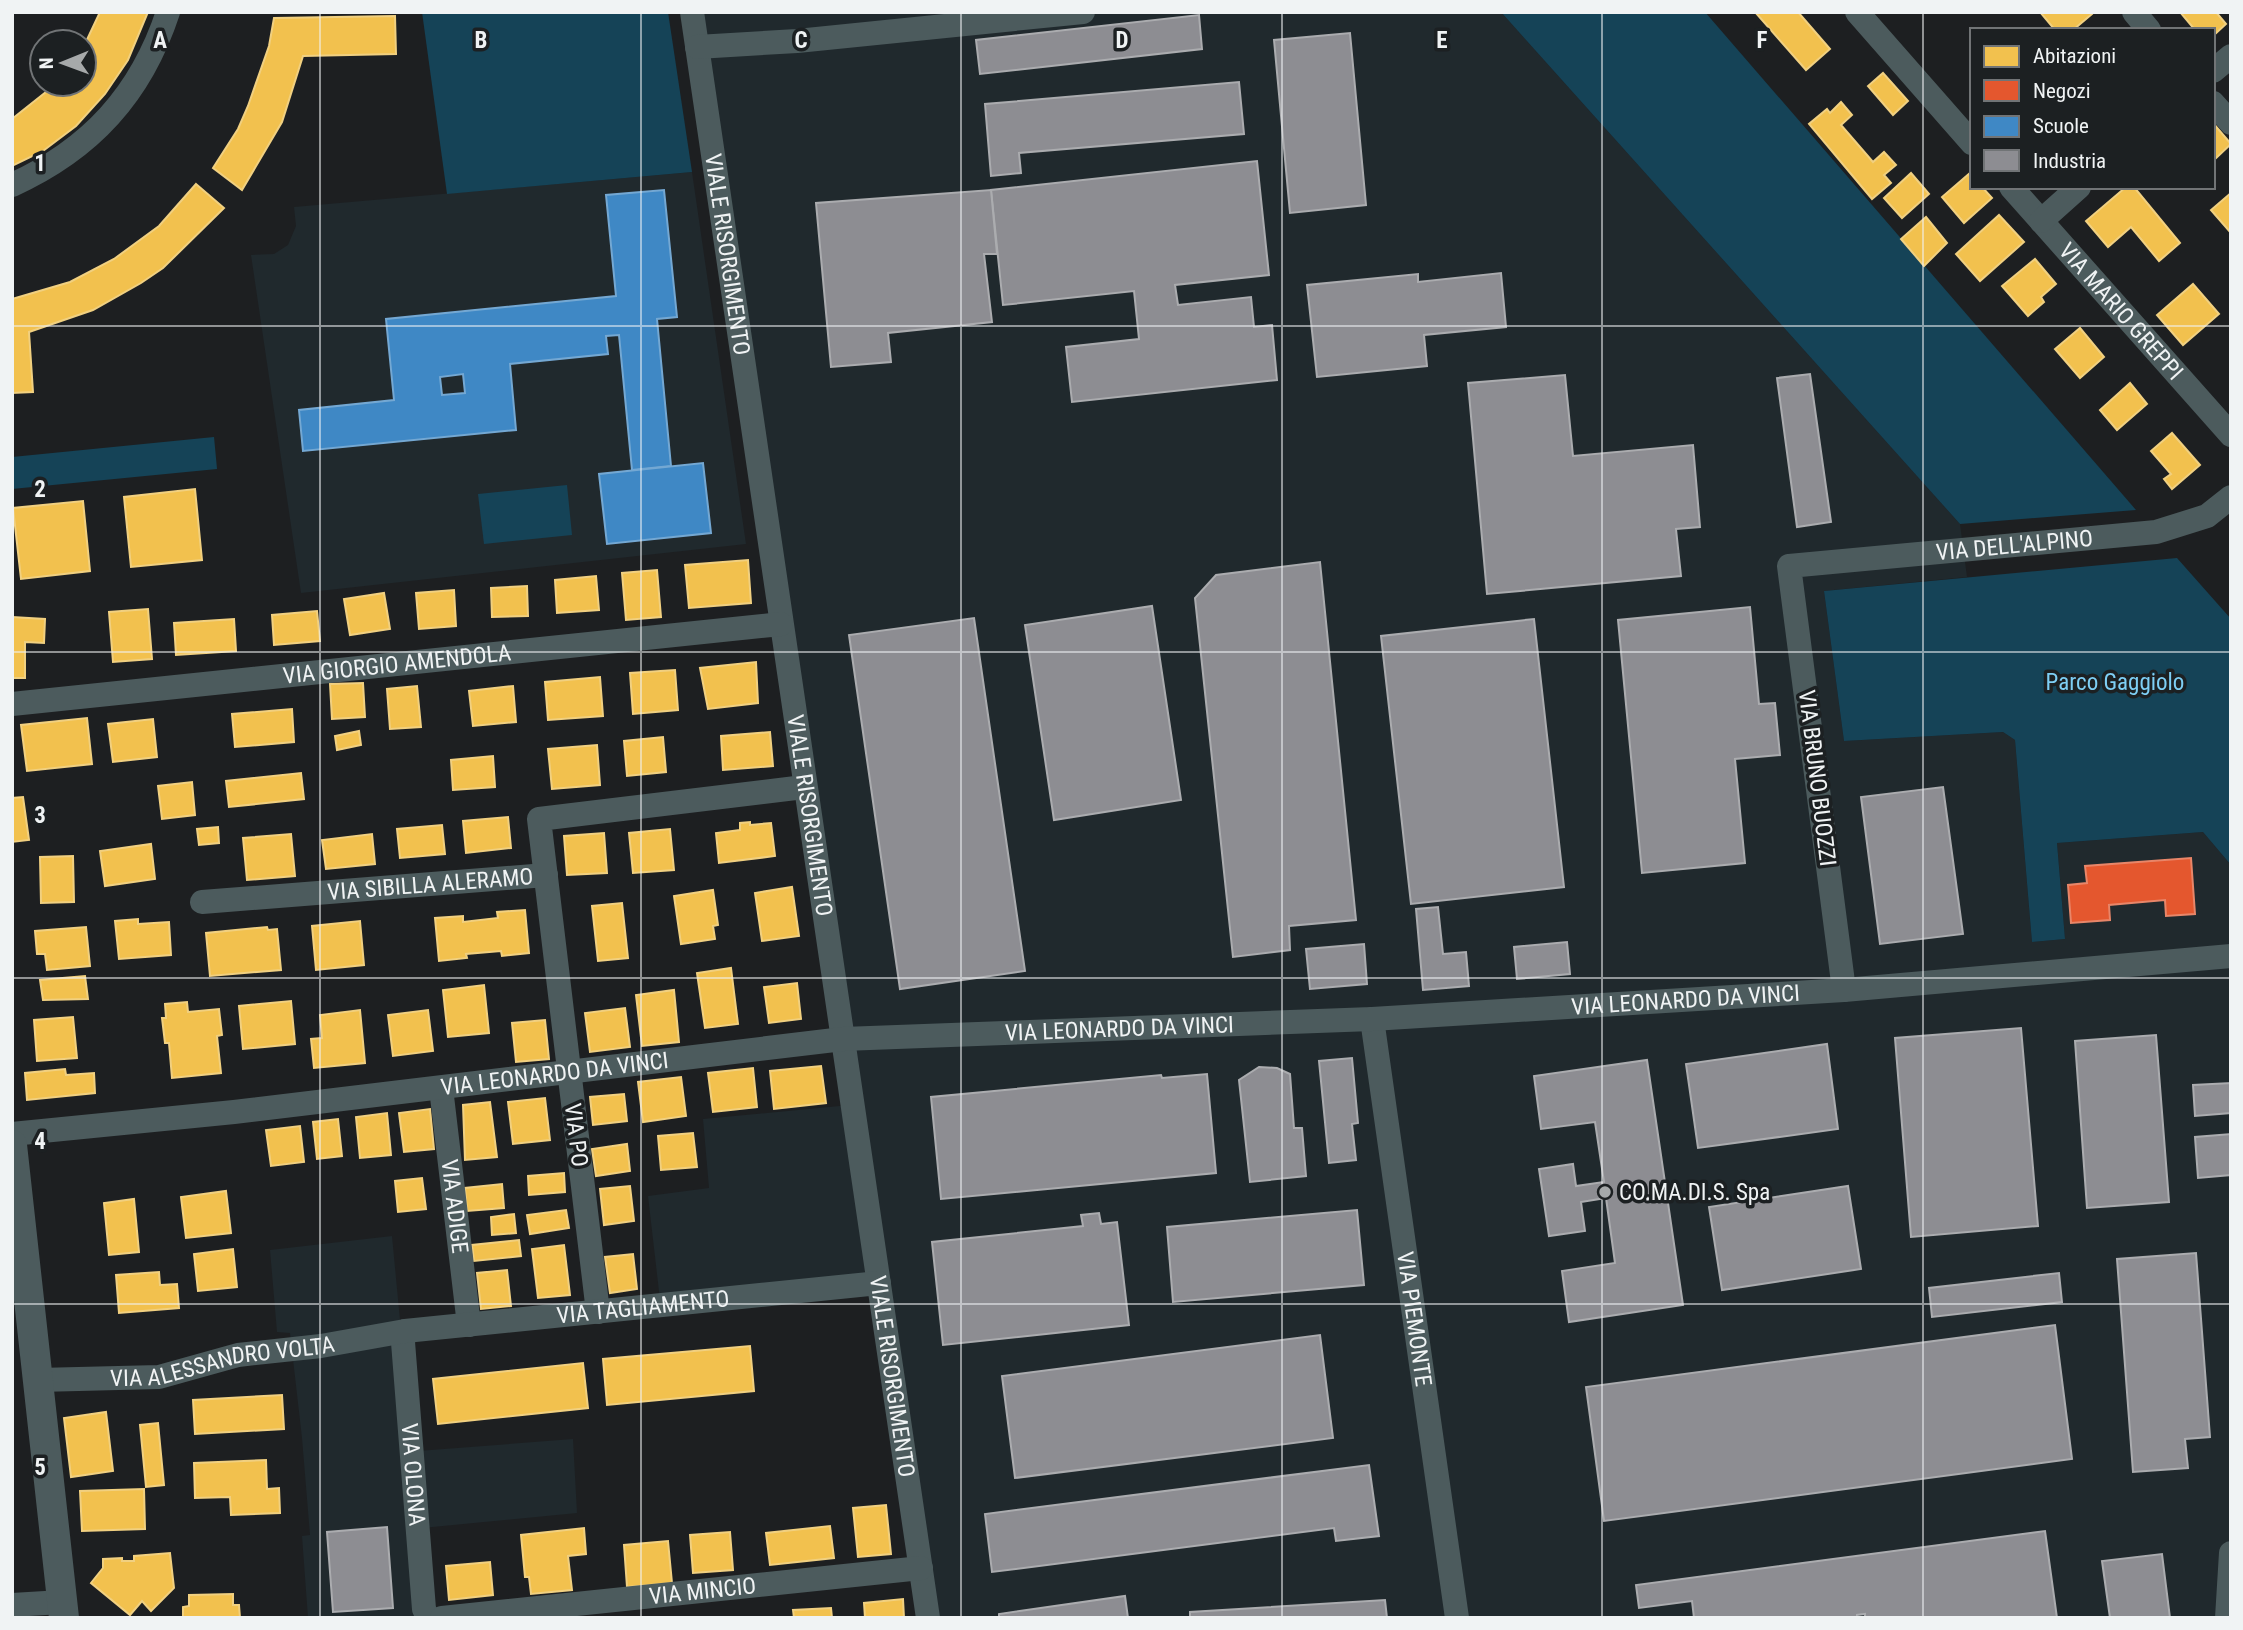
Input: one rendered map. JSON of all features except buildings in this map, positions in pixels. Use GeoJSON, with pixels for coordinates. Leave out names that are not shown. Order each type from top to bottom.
{"type":"FeatureCollection","features":[{"type":"Feature","properties":{"kind":"street"},"geometry":{"type":"LineString","coordinates":[[12,185],[32,176],[80,144],[120,106],[146,68],[168,12]]}},
{"type":"Feature","properties":{"kind":"street","name":"VIALE RISORGIMENTO"},"geometry":{"type":"LineString","coordinates":[[692,12],[928,1618]]}},
{"type":"Feature","properties":{"kind":"street"},"geometry":{"type":"LineString","coordinates":[[696,47],[797,41],[1083,12]]}},
{"type":"Feature","properties":{"kind":"street"},"geometry":{"type":"LineString","coordinates":[[1857,12],[1970,141]]}},
{"type":"Feature","properties":{"kind":"street"},"geometry":{"type":"LineString","coordinates":[[2134,12],[2147,28]]}},
{"type":"Feature","properties":{"kind":"street"},"geometry":{"type":"LineString","coordinates":[[2215,69],[2231,56]]}},
{"type":"Feature","properties":{"kind":"street"},"geometry":{"type":"LineString","coordinates":[[2215,105],[2231,124]]}},
{"type":"Feature","properties":{"kind":"street","name":"VIA MARIO GREPPI"},"geometry":{"type":"LineString","coordinates":[[2013,189],[2231,435]]}},
{"type":"Feature","properties":{"kind":"street"},"geometry":{"type":"LineString","coordinates":[[2041,221],[2077,189]]}},
{"type":"Feature","properties":{"kind":"street","name":"VIA DELL'ALPINO"},"geometry":{"type":"LineString","coordinates":[[1789,566],[2156,532],[2207,516],[2231,497]]}},
{"type":"Feature","properties":{"kind":"street","name":"VIA BRUNO BUOZZI"},"geometry":{"type":"LineString","coordinates":[[1789,566],[1844,990]]}},
{"type":"Feature","properties":{"kind":"street","name":"VIA GIORGIO AMENDOLA"},"geometry":{"type":"LineString","coordinates":[[12,704],[781,624]]}},
{"type":"Feature","properties":{"kind":"street","name":"VIA SIBILLA ALERAMO"},"geometry":{"type":"LineString","coordinates":[[202,902],[546,875],[539,819],[804,787]]}},
{"type":"Feature","properties":{"kind":"street","name":"VIA PO"},"geometry":{"type":"LineString","coordinates":[[546,875],[598,1312]]}},
{"type":"Feature","properties":{"kind":"street","name":"VIA LEONARDO DA VINCI"},"geometry":{"type":"LineString","coordinates":[[12,1134],[441,1088],[568,1070],[843,1039],[1372,1019],[1844,990],[2231,956]]}},
{"type":"Feature","properties":{"kind":"street","name":"VIA PIEMONTE"},"geometry":{"type":"LineString","coordinates":[[1372,1019],[1457,1618]]}},
{"type":"Feature","properties":{"kind":"street","name":"VIA ADIGE"},"geometry":{"type":"LineString","coordinates":[[441,1088],[469,1325]]}},
{"type":"Feature","properties":{"kind":"street"},"geometry":{"type":"LineString","coordinates":[[12,1145],[21,1313],[37,1380],[63,1610],[12,1605]]}},
{"type":"Feature","properties":{"kind":"street","name":"VIA TAGLIAMENTO"},"geometry":{"type":"LineString","coordinates":[[405,1331],[879,1283]]}},
{"type":"Feature","properties":{"kind":"street","name":"VIA ALESSANDRO VOLTA"},"geometry":{"type":"LineString","coordinates":[[37,1380],[159,1377],[237,1355],[321,1346],[405,1331]]}},
{"type":"Feature","properties":{"kind":"street","name":"VIA OLONA"},"geometry":{"type":"LineString","coordinates":[[405,1331],[403,1342],[424,1609],[428,1618]]}},
{"type":"Feature","properties":{"kind":"street"},"geometry":{"type":"LineString","coordinates":[[2227,1618],[2231,1553]]}},
{"type":"Feature","properties":{"kind":"street","name":"VIA MINCIO"},"geometry":{"type":"LineString","coordinates":[[442,1618],[921,1568]]}},
{"type":"Feature","properties":{"kind":"shaded area"},"geometry":{"type":"Polygon","coordinates":[[[699,12],[1501,12],[1960,524],[1967,577],[1824,591],[1844,741],[2003,732],[2015,740],[2032,942],[2065,939],[2057,843],[2203,832],[2231,865],[2231,1618],[935,1618],[699,12]]]}},
{"type":"Feature","properties":{"kind":"shaded area"},"geometry":{"type":"Polygon","coordinates":[[[692,172],[746,544],[301,593],[251,255],[274,254],[288,245],[296,226],[294,207],[692,172]]]}},
{"type":"Feature","properties":{"kind":"shaded area"},"geometry":{"type":"Polygon","coordinates":[[[850,1105],[877,1279],[660,1300],[648,1196],[709,1188],[703,1119],[850,1105]]]}},
{"type":"Feature","properties":{"kind":"shaded area"},"geometry":{"type":"Polygon","coordinates":[[[392,1236],[400,1320],[418,1451],[573,1439],[577,1513],[412,1529],[419,1618],[308,1618],[302,1536],[310,1535],[302,1438],[290,1333],[277,1332],[270,1250],[392,1236]]]}},
{"type":"Feature","properties":{"kind":"green space"},"geometry":{"type":"Polygon","coordinates":[[[422,12],[668,12],[692,172],[447,194],[422,12]]]}},
{"type":"Feature","properties":{"kind":"green space"},"geometry":{"type":"Polygon","coordinates":[[[1501,12],[1705,12],[2136,510],[1960,524],[1501,12]]]}},
{"type":"Feature","properties":{"kind":"green space"},"geometry":{"type":"Polygon","coordinates":[[[214,437],[217,469],[12,489],[12,457],[214,437]]]}},
{"type":"Feature","properties":{"kind":"green space"},"geometry":{"type":"Polygon","coordinates":[[[567,485],[572,535],[484,544],[478,494],[567,485]]]}},
{"type":"Feature","properties":{"kind":"green space","name":"Parco Gaggiolo"},"geometry":{"type":"Polygon","coordinates":[[[2177,558],[2231,619],[2231,865],[2203,832],[2057,843],[2065,939],[2032,942],[2015,740],[2003,732],[1844,741],[1824,591],[2177,558]]]}},
{"type":"Feature","properties":{"kind":"place","name":"CO.MA.DI.S. Spa"},"geometry":{"type":"Point","coordinates":[1605,1192]}}]}
